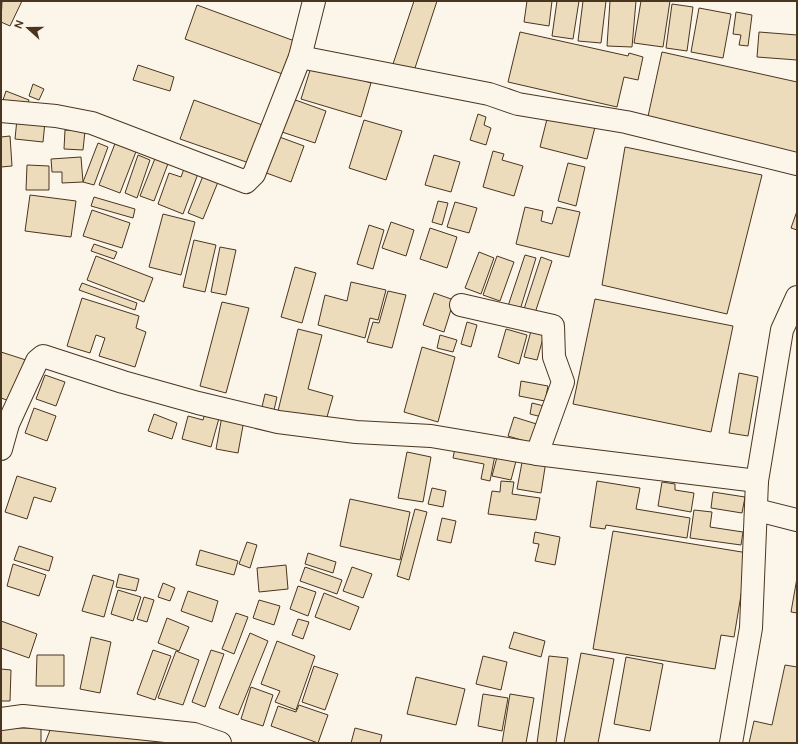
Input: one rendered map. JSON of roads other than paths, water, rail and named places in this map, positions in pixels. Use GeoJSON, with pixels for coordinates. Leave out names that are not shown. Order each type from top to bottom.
{"type":"FeatureCollection","features":[{"type":"Feature","properties":{"kind":"street"},"geometry":{"type":"LineString","coordinates":[[1,111],[56,116],[92,122],[246,182],[254,174],[300,57],[314,1]]}},
{"type":"Feature","properties":{"kind":"street"},"geometry":{"type":"LineString","coordinates":[[300,57],[489,94],[518,104],[626,122],[797,164]]}},
{"type":"Feature","properties":{"kind":"street"},"geometry":{"type":"LineString","coordinates":[[731,743],[752,628],[757,481],[782,330],[797,297]]}},
{"type":"Feature","properties":{"kind":"street"},"geometry":{"type":"LineString","coordinates":[[461,305],[553,326],[554,357],[563,382],[537,454]]}},
{"type":"Feature","properties":{"kind":"street"},"geometry":{"type":"LineString","coordinates":[[1,449],[8,424],[37,361],[43,356],[123,382],[176,397],[278,422],[356,432],[431,436],[537,454],[757,481]]}},
{"type":"Feature","properties":{"kind":"street"},"geometry":{"type":"LineString","coordinates":[[757,510],[797,520]]}},
{"type":"Feature","properties":{"kind":"street"},"geometry":{"type":"LineString","coordinates":[[1,719],[23,716],[194,734],[220,743]]}}]}
